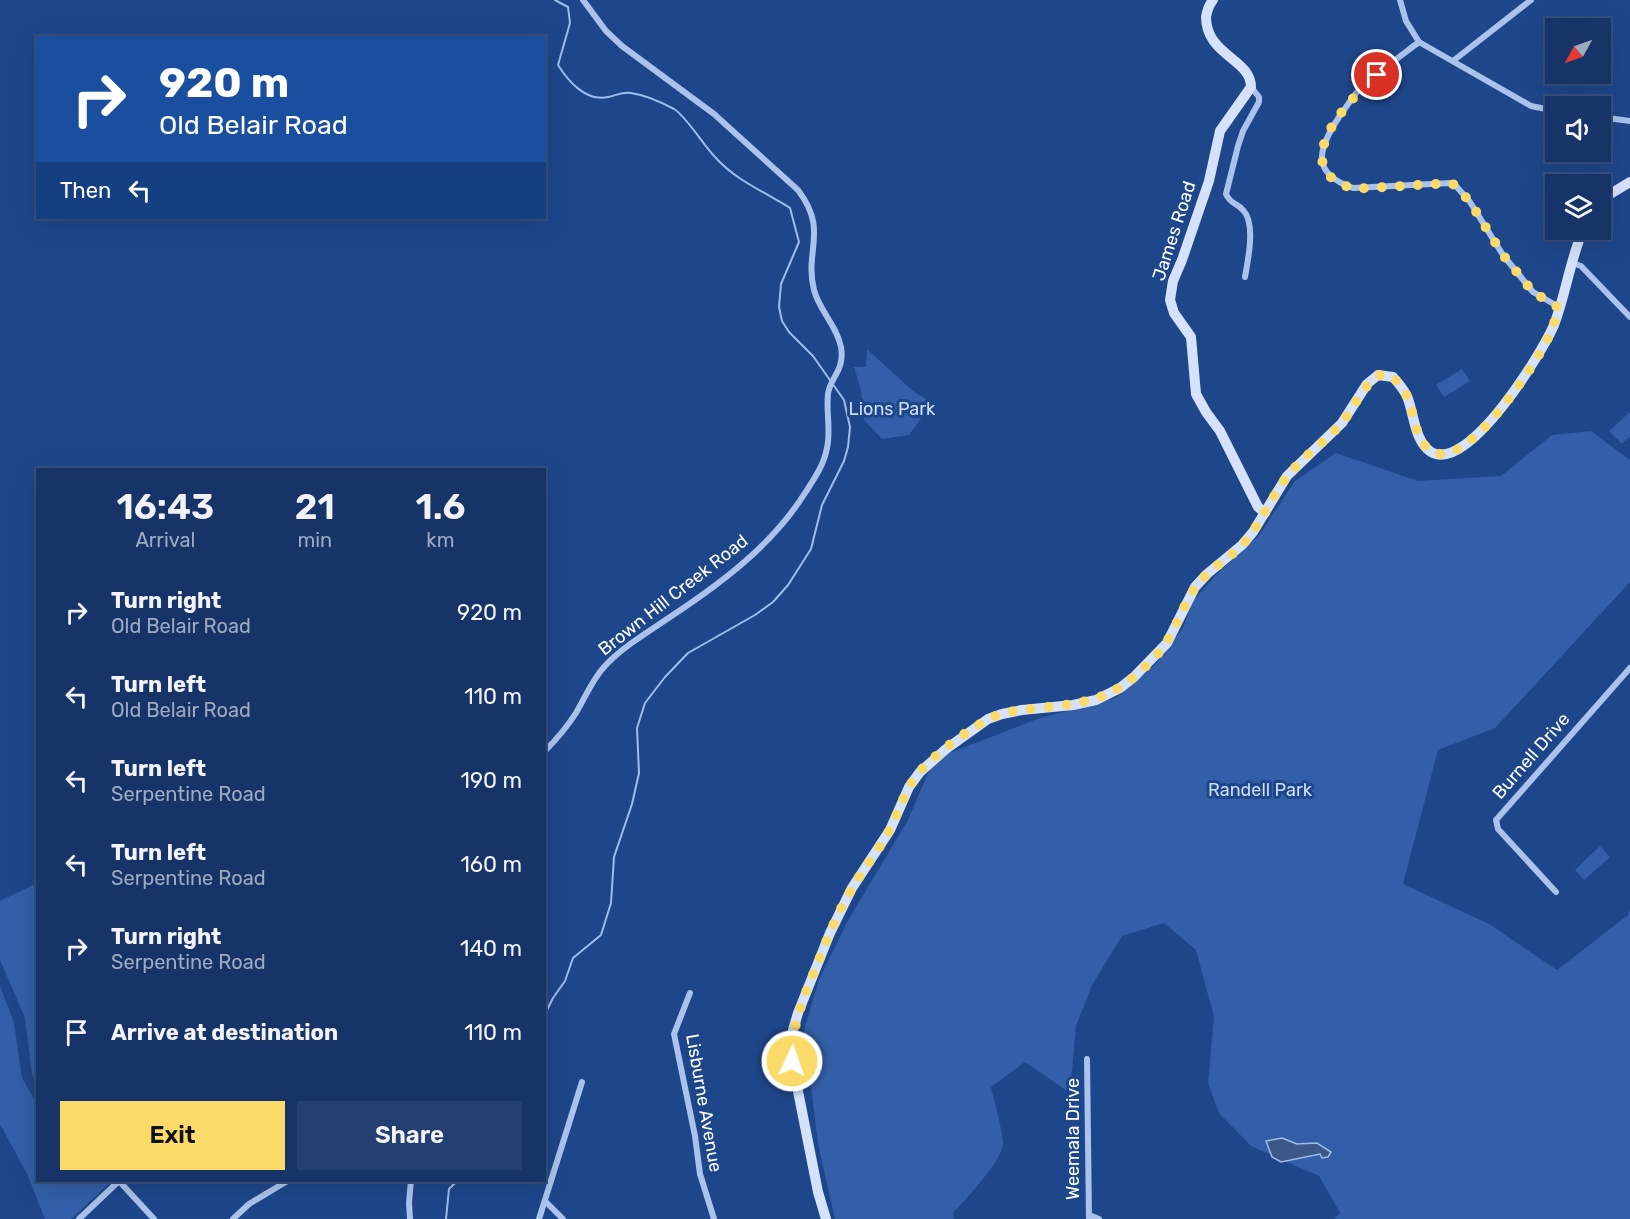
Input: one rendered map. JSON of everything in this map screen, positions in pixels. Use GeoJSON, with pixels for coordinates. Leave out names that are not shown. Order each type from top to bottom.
{"type":"FeatureCollection","features":[{"type":"Feature","properties":{"kind":"main road"},"geometry":{"type":"LineString","coordinates":[[1214,0],[1206,13],[1209,34],[1226,55],[1248,73],[1251,87]]}},
{"type":"Feature","properties":{"kind":"main road","name":"James Road"},"geometry":{"type":"LineString","coordinates":[[1251,87],[1220,131],[1209,181],[1173,280],[1170,300],[1174,313],[1191,337],[1196,394],[1220,432],[1258,507],[1264,513]]}},
{"type":"Feature","properties":{"kind":"main road"},"geometry":{"type":"LineString","coordinates":[[1611,195],[1630,182]]}},
{"type":"Feature","properties":{"kind":"main road"},"geometry":{"type":"LineString","coordinates":[[826,1219],[818,1192],[792,1061],[793,1030],[830,933],[852,888],[890,830],[909,787],[920,772],[946,748],[988,719],[1022,710],[1073,705],[1096,700],[1134,677],[1167,643],[1196,587],[1207,574],[1242,545],[1287,476],[1342,423],[1367,384],[1378,375],[1393,377],[1403,388],[1420,440],[1432,452],[1439,455],[1453,452],[1472,440],[1504,405],[1538,357],[1554,325],[1580,240]]}},
{"type":"Feature","properties":{"kind":"street","name":"Brown Hill Creek Road"},"geometry":{"type":"LineString","coordinates":[[546,750],[571,720],[604,666],[644,635],[696,600],[749,558],[790,514],[820,468],[827,448],[830,422],[828,391],[838,373],[842,355],[839,339],[813,287],[815,232],[811,211],[806,200],[714,114],[606,32],[583,0]]}},
{"type":"Feature","properties":{"kind":"street"},"geometry":{"type":"LineString","coordinates":[[1400,0],[1406,21],[1419,42],[1531,106],[1545,109]]}},
{"type":"Feature","properties":{"kind":"street"},"geometry":{"type":"LineString","coordinates":[[1453,61],[1531,0]]}},
{"type":"Feature","properties":{"kind":"street"},"geometry":{"type":"LineString","coordinates":[[1419,42],[1356,93],[1326,137],[1323,166],[1329,176],[1339,184],[1353,189],[1451,183],[1456,186],[1470,202],[1503,255],[1533,292],[1559,308]]}},
{"type":"Feature","properties":{"kind":"street"},"geometry":{"type":"LineString","coordinates":[[1245,277],[1250,253],[1248,220],[1245,211],[1232,203],[1226,194],[1243,131],[1259,102],[1259,97],[1251,87]]}},
{"type":"Feature","properties":{"kind":"street"},"geometry":{"type":"LineString","coordinates":[[1611,118],[1630,121]]}},
{"type":"Feature","properties":{"kind":"street"},"geometry":{"type":"LineString","coordinates":[[1572,263],[1581,266],[1630,317]]}},
{"type":"Feature","properties":{"kind":"street","name":"Burnell Drive"},"geometry":{"type":"LineString","coordinates":[[1556,892],[1498,830],[1496,820],[1630,668]]}},
{"type":"Feature","properties":{"kind":"street","name":"Lisburne Avenue"},"geometry":{"type":"LineString","coordinates":[[690,993],[674,1034],[695,1136],[700,1174],[714,1219]]}},
{"type":"Feature","properties":{"kind":"street","name":"Weemala Drive"},"geometry":{"type":"LineString","coordinates":[[1088,1059],[1089,1217]]}},
{"type":"Feature","properties":{"kind":"street"},"geometry":{"type":"LineString","coordinates":[[539,1219],[582,1082]]}},
{"type":"Feature","properties":{"kind":"street"},"geometry":{"type":"LineString","coordinates":[[79,1219],[118,1182]]}},
{"type":"Feature","properties":{"kind":"street"},"geometry":{"type":"LineString","coordinates":[[120,1182],[154,1219]]}},
{"type":"Feature","properties":{"kind":"street"},"geometry":{"type":"LineString","coordinates":[[233,1219],[249,1204],[286,1182]]}},
{"type":"Feature","properties":{"kind":"street"},"geometry":{"type":"LineString","coordinates":[[410,1219],[411,1182]]}},
{"type":"Feature","properties":{"kind":"street"},"geometry":{"type":"LineString","coordinates":[[545,1201],[563,1219]]}},
{"type":"Feature","properties":{"kind":"street"},"geometry":{"type":"LineString","coordinates":[[1089,1217],[1099,1219]]}},
{"type":"Feature","properties":{"kind":"green space","name":"Lions Park"},"geometry":{"type":"Polygon","coordinates":[[[867,349],[913,391],[932,403],[909,435],[882,439],[864,420],[861,390],[854,367],[866,367],[867,349]]]}},
{"type":"Feature","properties":{"kind":"green space"},"geometry":{"type":"Polygon","coordinates":[[[1462,369],[1470,381],[1444,397],[1436,385],[1462,369]]]}},
{"type":"Feature","properties":{"kind":"green space"},"geometry":{"type":"Polygon","coordinates":[[[1630,412],[1630,436],[1622,444],[1609,431],[1630,412]]]}},
{"type":"Feature","properties":{"kind":"green space","name":"Randell Park"},"geometry":{"type":"Polygon","coordinates":[[[1591,431],[1630,460],[1630,582],[1495,728],[1438,750],[1403,884],[1489,924],[1557,970],[1628,915],[1630,909],[1630,1219],[1334,1219],[1340,1213],[1319,1176],[1251,1146],[1219,1113],[1208,1083],[1214,1017],[1196,950],[1164,923],[1122,936],[1092,985],[1076,1026],[1070,1093],[1025,1062],[991,1087],[1003,1144],[996,1160],[982,1180],[953,1213],[954,1219],[835,1219],[818,1144],[804,1030],[819,980],[847,922],[908,820],[934,759],[1037,719],[1116,698],[1154,666],[1183,628],[1193,601],[1218,573],[1260,534],[1295,481],[1336,453],[1418,481],[1501,476],[1552,435],[1591,431]]]}},
{"type":"Feature","properties":{"kind":"green space"},"geometry":{"type":"Polygon","coordinates":[[[1600,846],[1610,857],[1584,880],[1575,870],[1600,846]]]}},
{"type":"Feature","properties":{"kind":"green space"},"geometry":{"type":"Polygon","coordinates":[[[36,883],[36,1081],[32,1074],[25,1018],[0,960],[0,901],[36,883]]]}},
{"type":"Feature","properties":{"kind":"green space"},"geometry":{"type":"Polygon","coordinates":[[[0,986],[14,1023],[22,1078],[36,1102],[36,1182],[110,1183],[71,1219],[45,1219],[28,1176],[0,1124],[0,986]]]}},
{"type":"Feature","properties":{"kind":"shaded area"},"geometry":{"type":"Polygon","coordinates":[[[1282,1138],[1297,1144],[1317,1143],[1331,1152],[1328,1157],[1322,1158],[1320,1154],[1281,1162],[1272,1157],[1266,1141],[1282,1138]]]}},
{"type":"Feature","properties":{"kind":"waterway"},"geometry":{"type":"LineString","coordinates":[[546,1012],[565,981],[573,958],[601,935],[611,903],[614,857],[632,804],[639,773],[637,728],[645,703],[688,653],[755,615],[773,602],[788,585],[811,549],[822,505],[844,461],[850,427],[844,400],[813,356],[789,332],[782,321],[779,307],[781,284],[799,242],[790,208],[741,179],[723,165],[674,109],[636,94],[625,93],[600,98],[578,89],[558,65],[570,23],[568,7],[555,0]]}},
{"type":"Feature","properties":{"kind":"waterway"},"geometry":{"type":"LineString","coordinates":[[446,1219],[449,1189],[456,1182]]}},
{"type":"Feature","properties":{"kind":"route"},"geometry":{"type":"LineString","coordinates":[[792,1061],[793,1030],[798,1013],[830,933],[852,888],[890,830],[909,787],[920,772],[946,748],[988,719],[1022,710],[1073,705],[1096,700],[1134,677],[1167,643],[1196,587],[1207,574],[1242,545],[1253,532],[1287,476],[1342,423],[1367,384],[1378,375],[1393,377],[1403,388],[1420,440],[1432,452],[1439,455],[1453,452],[1472,440],[1504,405],[1538,357],[1554,325],[1559,308],[1533,292],[1503,255],[1470,202],[1456,186],[1451,183],[1353,189],[1339,184],[1329,176],[1323,166],[1326,137],[1356,93],[1377,75]]}}]}
